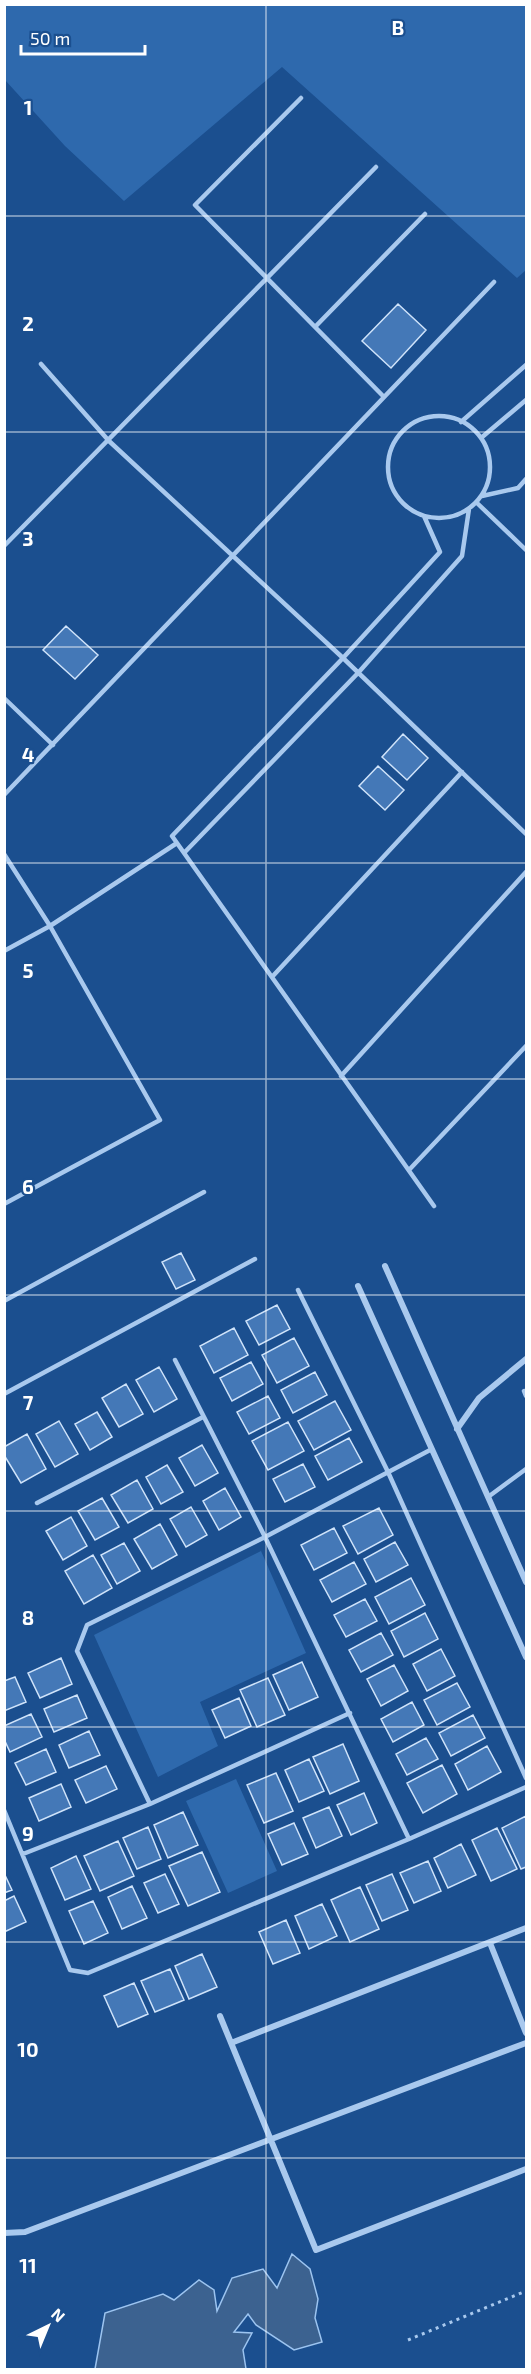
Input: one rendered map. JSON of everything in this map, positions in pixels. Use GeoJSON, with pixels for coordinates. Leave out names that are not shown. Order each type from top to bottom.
{"type":"FeatureCollection","features":[{"type":"Feature","properties":{"kind":"street"},"geometry":{"type":"LineString","coordinates":[[385,1266],[526,1582]]}},
{"type":"Feature","properties":{"kind":"street"},"geometry":{"type":"LineString","coordinates":[[358,1286],[526,1657]]}},
{"type":"Feature","properties":{"kind":"street"},"geometry":{"type":"LineString","coordinates":[[457,1429],[479,1398],[526,1359]]}},
{"type":"Feature","properties":{"kind":"street"},"geometry":{"type":"LineString","coordinates":[[231,2043],[526,1928]]}},
{"type":"Feature","properties":{"kind":"street"},"geometry":{"type":"LineString","coordinates":[[490,1942],[526,2033]]}},
{"type":"Feature","properties":{"kind":"street"},"geometry":{"type":"LineString","coordinates":[[219,2016],[316,2250],[526,2169]]}},
{"type":"Feature","properties":{"kind":"street"},"geometry":{"type":"LineString","coordinates":[[4,2234],[24,2232],[526,2043]]}},
{"type":"Feature","properties":{"kind":"lane"},"geometry":{"type":"LineString","coordinates":[[301,98],[195,205],[384,397]]}},
{"type":"Feature","properties":{"kind":"lane"},"geometry":{"type":"LineString","coordinates":[[4,546],[376,167]]}},
{"type":"Feature","properties":{"kind":"lane"},"geometry":{"type":"LineString","coordinates":[[315,327],[425,214]]}},
{"type":"Feature","properties":{"kind":"lane"},"geometry":{"type":"LineString","coordinates":[[4,795],[494,282]]}},
{"type":"Feature","properties":{"kind":"lane"},"geometry":{"type":"LineString","coordinates":[[41,364],[109,441],[343,658],[526,834]]}},
{"type":"Feature","properties":{"kind":"lane"},"geometry":{"type":"LineString","coordinates":[[461,422],[526,365]]}},
{"type":"Feature","properties":{"kind":"lane"},"geometry":{"type":"LineString","coordinates":[[482,438],[526,400]]}},
{"type":"Feature","properties":{"kind":"lane"},"geometry":{"type":"LineString","coordinates":[[435,416],[453,418],[461,422],[482,438],[489,455],[489,480],[482,496],[469,509],[453,517],[442,519],[424,516],[408,508],[396,495],[388,476],[388,458],[394,441],[406,428],[421,419],[435,416]]}},
{"type":"Feature","properties":{"kind":"lane"},"geometry":{"type":"LineString","coordinates":[[482,496],[518,488],[526,479]]}},
{"type":"Feature","properties":{"kind":"lane"},"geometry":{"type":"LineString","coordinates":[[476,502],[526,550]]}},
{"type":"Feature","properties":{"kind":"lane"},"geometry":{"type":"LineString","coordinates":[[184,854],[358,673],[462,556],[469,509]]}},
{"type":"Feature","properties":{"kind":"lane"},"geometry":{"type":"LineString","coordinates":[[424,516],[440,552],[343,658],[172,836],[434,1206]]}},
{"type":"Feature","properties":{"kind":"lane"},"geometry":{"type":"LineString","coordinates":[[4,698],[53,745]]}},
{"type":"Feature","properties":{"kind":"lane"},"geometry":{"type":"LineString","coordinates":[[272,977],[462,772]]}},
{"type":"Feature","properties":{"kind":"lane"},"geometry":{"type":"LineString","coordinates":[[4,951],[50,926],[177,843]]}},
{"type":"Feature","properties":{"kind":"lane"},"geometry":{"type":"LineString","coordinates":[[4,854],[50,926],[160,1120],[4,1204]]}},
{"type":"Feature","properties":{"kind":"lane"},"geometry":{"type":"LineString","coordinates":[[341,1076],[526,872]]}},
{"type":"Feature","properties":{"kind":"lane"},"geometry":{"type":"LineString","coordinates":[[408,1170],[526,1046]]}},
{"type":"Feature","properties":{"kind":"lane"},"geometry":{"type":"LineString","coordinates":[[4,1301],[204,1192]]}},
{"type":"Feature","properties":{"kind":"lane"},"geometry":{"type":"LineString","coordinates":[[4,1394],[255,1258]]}},
{"type":"Feature","properties":{"kind":"lane"},"geometry":{"type":"LineString","coordinates":[[298,1290],[388,1472],[526,1778]]}},
{"type":"Feature","properties":{"kind":"lane"},"geometry":{"type":"LineString","coordinates":[[175,1360],[265,1537],[409,1839]]}},
{"type":"Feature","properties":{"kind":"lane"},"geometry":{"type":"LineString","coordinates":[[37,1503],[203,1417]]}},
{"type":"Feature","properties":{"kind":"lane"},"geometry":{"type":"LineString","coordinates":[[150,1803],[77,1651],[87,1626],[265,1537],[432,1449]]}},
{"type":"Feature","properties":{"kind":"lane"},"geometry":{"type":"LineString","coordinates":[[488,1497],[526,1469]]}},
{"type":"Feature","properties":{"kind":"lane"},"geometry":{"type":"LineString","coordinates":[[23,1854],[150,1803],[350,1713]]}},
{"type":"Feature","properties":{"kind":"lane"},"geometry":{"type":"LineString","coordinates":[[4,1810],[70,1970],[88,1973],[526,1788]]}},
{"type":"Feature","properties":{"kind":"path"},"geometry":{"type":"LineString","coordinates":[[408,2340],[526,2291]]}},
{"type":"Feature","properties":{"kind":"shaded area"},"geometry":{"type":"Polygon","coordinates":[[[5,4],[526,5],[526,270],[517,278],[282,67],[124,201],[65,146],[5,80],[5,4]]]}},
{"type":"Feature","properties":{"kind":"shaded area"},"geometry":{"type":"Polygon","coordinates":[[[261,1551],[306,1653],[200,1702],[218,1746],[158,1777],[94,1635],[261,1551]]]}},
{"type":"Feature","properties":{"kind":"shaded area"},"geometry":{"type":"Polygon","coordinates":[[[236,1779],[277,1871],[228,1893],[186,1801],[236,1779]]]}},
{"type":"Feature","properties":{"kind":"shaded area"},"geometry":{"type":"Polygon","coordinates":[[[292,2254],[310,2269],[318,2299],[315,2318],[322,2342],[294,2350],[256,2325],[248,2314],[234,2332],[252,2333],[243,2350],[246,2369],[95,2369],[105,2313],[163,2294],[174,2300],[199,2280],[214,2290],[217,2311],[232,2278],[263,2269],[277,2288],[292,2254]]]}},
{"type":"Feature","properties":{"kind":"building"},"geometry":{"type":"Polygon","coordinates":[[[398,304],[426,330],[391,368],[362,341],[398,304]]]}},
{"type":"Feature","properties":{"kind":"building"},"geometry":{"type":"Polygon","coordinates":[[[66,626],[98,655],[75,679],[43,650],[66,626]]]}},
{"type":"Feature","properties":{"kind":"building"},"geometry":{"type":"Polygon","coordinates":[[[403,734],[428,758],[407,780],[382,757],[403,734]]]}},
{"type":"Feature","properties":{"kind":"building"},"geometry":{"type":"Polygon","coordinates":[[[378,766],[404,790],[385,810],[359,786],[378,766]]]}},
{"type":"Feature","properties":{"kind":"building"},"geometry":{"type":"Polygon","coordinates":[[[181,1253],[195,1280],[176,1289],[162,1262],[181,1253]]]}},
{"type":"Feature","properties":{"kind":"building"},"geometry":{"type":"Polygon","coordinates":[[[277,1305],[290,1329],[259,1345],[246,1321],[277,1305]]]}},
{"type":"Feature","properties":{"kind":"building"},"geometry":{"type":"Polygon","coordinates":[[[234,1328],[248,1355],[214,1373],[200,1346],[234,1328]]]}},
{"type":"Feature","properties":{"kind":"building"},"geometry":{"type":"Polygon","coordinates":[[[294,1338],[309,1366],[277,1383],[262,1355],[294,1338]]]}},
{"type":"Feature","properties":{"kind":"building"},"geometry":{"type":"Polygon","coordinates":[[[251,1362],[263,1384],[232,1401],[220,1378],[251,1362]]]}},
{"type":"Feature","properties":{"kind":"building"},"geometry":{"type":"Polygon","coordinates":[[[159,1367],[177,1399],[154,1412],[136,1380],[159,1367]]]}},
{"type":"Feature","properties":{"kind":"building"},"geometry":{"type":"Polygon","coordinates":[[[315,1372],[327,1395],[293,1413],[281,1390],[315,1372]]]}},
{"type":"Feature","properties":{"kind":"building"},"geometry":{"type":"Polygon","coordinates":[[[126,1384],[143,1414],[119,1427],[102,1398],[126,1384]]]}},
{"type":"Feature","properties":{"kind":"building"},"geometry":{"type":"Polygon","coordinates":[[[268,1396],[280,1418],[249,1434],[237,1412],[268,1396]]]}},
{"type":"Feature","properties":{"kind":"building"},"geometry":{"type":"Polygon","coordinates":[[[335,1401],[351,1430],[314,1450],[298,1421],[335,1401]]]}},
{"type":"Feature","properties":{"kind":"building"},"geometry":{"type":"Polygon","coordinates":[[[97,1412],[112,1437],[90,1450],[75,1424],[97,1412]]]}},
{"type":"Feature","properties":{"kind":"building"},"geometry":{"type":"Polygon","coordinates":[[[59,1421],[78,1454],[55,1467],[36,1434],[59,1421]]]}},
{"type":"Feature","properties":{"kind":"building"},"geometry":{"type":"Polygon","coordinates":[[[288,1422],[304,1451],[268,1470],[252,1441],[288,1422]]]}},
{"type":"Feature","properties":{"kind":"building"},"geometry":{"type":"Polygon","coordinates":[[[27,1434],[46,1469],[21,1483],[4,1455],[4,1447],[27,1434]]]}},
{"type":"Feature","properties":{"kind":"building"},"geometry":{"type":"Polygon","coordinates":[[[349,1438],[362,1462],[328,1480],[315,1456],[349,1438]]]}},
{"type":"Feature","properties":{"kind":"building"},"geometry":{"type":"Polygon","coordinates":[[[202,1445],[218,1473],[195,1486],[179,1458],[202,1445]]]}},
{"type":"Feature","properties":{"kind":"building"},"geometry":{"type":"Polygon","coordinates":[[[303,1464],[315,1487],[285,1502],[273,1479],[303,1464]]]}},
{"type":"Feature","properties":{"kind":"building"},"geometry":{"type":"Polygon","coordinates":[[[167,1465],[183,1492],[161,1504],[146,1477],[167,1465]]]}},
{"type":"Feature","properties":{"kind":"building"},"geometry":{"type":"Polygon","coordinates":[[[137,1480],[153,1509],[128,1523],[111,1495],[137,1480]]]}},
{"type":"Feature","properties":{"kind":"building"},"geometry":{"type":"Polygon","coordinates":[[[225,1488],[241,1517],[219,1530],[203,1501],[225,1488]]]}},
{"type":"Feature","properties":{"kind":"building"},"geometry":{"type":"Polygon","coordinates":[[[102,1498],[119,1527],[95,1540],[78,1511],[102,1498]]]}},
{"type":"Feature","properties":{"kind":"building"},"geometry":{"type":"Polygon","coordinates":[[[191,1507],[207,1535],[186,1547],[170,1519],[191,1507]]]}},
{"type":"Feature","properties":{"kind":"building"},"geometry":{"type":"Polygon","coordinates":[[[379,1508],[393,1535],[358,1554],[343,1526],[379,1508]]]}},
{"type":"Feature","properties":{"kind":"building"},"geometry":{"type":"Polygon","coordinates":[[[71,1517],[87,1546],[63,1560],[46,1531],[71,1517]]]}},
{"type":"Feature","properties":{"kind":"building"},"geometry":{"type":"Polygon","coordinates":[[[160,1524],[177,1555],[152,1569],[134,1539],[160,1524]]]}},
{"type":"Feature","properties":{"kind":"building"},"geometry":{"type":"Polygon","coordinates":[[[334,1528],[347,1553],[314,1570],[301,1545],[334,1528]]]}},
{"type":"Feature","properties":{"kind":"building"},"geometry":{"type":"Polygon","coordinates":[[[395,1542],[408,1565],[376,1582],[364,1559],[395,1542]]]}},
{"type":"Feature","properties":{"kind":"building"},"geometry":{"type":"Polygon","coordinates":[[[124,1543],[140,1571],[117,1584],[101,1555],[124,1543]]]}},
{"type":"Feature","properties":{"kind":"building"},"geometry":{"type":"Polygon","coordinates":[[[93,1555],[112,1588],[84,1604],[65,1571],[93,1555]]]}},
{"type":"Feature","properties":{"kind":"building"},"geometry":{"type":"Polygon","coordinates":[[[354,1562],[366,1584],[332,1602],[320,1580],[354,1562]]]}},
{"type":"Feature","properties":{"kind":"building"},"geometry":{"type":"Polygon","coordinates":[[[411,1578],[425,1605],[389,1624],[375,1597],[411,1578]]]}},
{"type":"Feature","properties":{"kind":"building"},"geometry":{"type":"Polygon","coordinates":[[[365,1599],[377,1621],[346,1637],[334,1615],[365,1599]]]}},
{"type":"Feature","properties":{"kind":"building"},"geometry":{"type":"Polygon","coordinates":[[[425,1613],[438,1639],[404,1657],[391,1631],[425,1613]]]}},
{"type":"Feature","properties":{"kind":"building"},"geometry":{"type":"Polygon","coordinates":[[[381,1633],[393,1655],[361,1672],[349,1650],[381,1633]]]}},
{"type":"Feature","properties":{"kind":"building"},"geometry":{"type":"Polygon","coordinates":[[[441,1649],[455,1676],[427,1691],[413,1664],[441,1649]]]}},
{"type":"Feature","properties":{"kind":"building"},"geometry":{"type":"Polygon","coordinates":[[[61,1658],[72,1684],[40,1698],[28,1673],[61,1658]]]}},
{"type":"Feature","properties":{"kind":"building"},"geometry":{"type":"Polygon","coordinates":[[[302,1662],[318,1697],[289,1710],[273,1675],[302,1662]]]}},
{"type":"Feature","properties":{"kind":"building"},"geometry":{"type":"Polygon","coordinates":[[[394,1665],[408,1691],[381,1706],[367,1679],[394,1665]]]}},
{"type":"Feature","properties":{"kind":"building"},"geometry":{"type":"Polygon","coordinates":[[[15,1677],[26,1702],[4,1711],[4,1681],[15,1677]]]}},
{"type":"Feature","properties":{"kind":"building"},"geometry":{"type":"Polygon","coordinates":[[[268,1678],[285,1715],[257,1727],[240,1690],[268,1678]]]}},
{"type":"Feature","properties":{"kind":"building"},"geometry":{"type":"Polygon","coordinates":[[[457,1683],[470,1707],[437,1725],[424,1700],[457,1683]]]}},
{"type":"Feature","properties":{"kind":"building"},"geometry":{"type":"Polygon","coordinates":[[[77,1695],[87,1718],[54,1732],[44,1709],[77,1695]]]}},
{"type":"Feature","properties":{"kind":"building"},"geometry":{"type":"Polygon","coordinates":[[[239,1698],[251,1726],[225,1738],[212,1710],[239,1698]]]}},
{"type":"Feature","properties":{"kind":"building"},"geometry":{"type":"Polygon","coordinates":[[[412,1702],[424,1725],[393,1742],[381,1719],[412,1702]]]}},
{"type":"Feature","properties":{"kind":"building"},"geometry":{"type":"Polygon","coordinates":[[[31,1714],[42,1737],[10,1752],[4,1739],[4,1726],[31,1714]]]}},
{"type":"Feature","properties":{"kind":"building"},"geometry":{"type":"Polygon","coordinates":[[[473,1715],[485,1738],[451,1756],[439,1733],[473,1715]]]}},
{"type":"Feature","properties":{"kind":"building"},"geometry":{"type":"Polygon","coordinates":[[[89,1731],[100,1755],[69,1768],[59,1745],[89,1731]]]}},
{"type":"Feature","properties":{"kind":"building"},"geometry":{"type":"Polygon","coordinates":[[[426,1738],[438,1759],[407,1775],[396,1754],[426,1738]]]}},
{"type":"Feature","properties":{"kind":"building"},"geometry":{"type":"Polygon","coordinates":[[[343,1744],[359,1781],[330,1794],[313,1757],[343,1744]]]}},
{"type":"Feature","properties":{"kind":"building"},"geometry":{"type":"Polygon","coordinates":[[[487,1746],[501,1772],[468,1790],[455,1764],[487,1746]]]}},
{"type":"Feature","properties":{"kind":"building"},"geometry":{"type":"Polygon","coordinates":[[[46,1749],[56,1772],[26,1785],[15,1763],[46,1749]]]}},
{"type":"Feature","properties":{"kind":"building"},"geometry":{"type":"Polygon","coordinates":[[[309,1759],[324,1791],[299,1802],[285,1770],[309,1759]]]}},
{"type":"Feature","properties":{"kind":"building"},"geometry":{"type":"Polygon","coordinates":[[[442,1765],[457,1794],[423,1813],[407,1783],[442,1765]]]}},
{"type":"Feature","properties":{"kind":"building"},"geometry":{"type":"Polygon","coordinates":[[[106,1766],[117,1789],[86,1803],[75,1780],[106,1766]]]}},
{"type":"Feature","properties":{"kind":"building"},"geometry":{"type":"Polygon","coordinates":[[[276,1773],[293,1811],[264,1823],[247,1785],[276,1773]]]}},
{"type":"Feature","properties":{"kind":"building"},"geometry":{"type":"Polygon","coordinates":[[[61,1784],[71,1807],[39,1821],[29,1798],[61,1784]]]}},
{"type":"Feature","properties":{"kind":"building"},"geometry":{"type":"Polygon","coordinates":[[[364,1793],[377,1823],[351,1835],[337,1805],[364,1793]]]}},
{"type":"Feature","properties":{"kind":"building"},"geometry":{"type":"Polygon","coordinates":[[[329,1807],[342,1836],[316,1848],[303,1818],[329,1807]]]}},
{"type":"Feature","properties":{"kind":"building"},"geometry":{"type":"Polygon","coordinates":[[[183,1812],[198,1845],[168,1858],[154,1825],[183,1812]]]}},
{"type":"Feature","properties":{"kind":"building"},"geometry":{"type":"Polygon","coordinates":[[[526,1816],[526,1867],[521,1869],[502,1828],[526,1816]]]}},
{"type":"Feature","properties":{"kind":"building"},"geometry":{"type":"Polygon","coordinates":[[[294,1823],[308,1854],[282,1865],[268,1834],[294,1823]]]}},
{"type":"Feature","properties":{"kind":"building"},"geometry":{"type":"Polygon","coordinates":[[[148,1827],[161,1859],[137,1869],[123,1838],[148,1827]]]}},
{"type":"Feature","properties":{"kind":"building"},"geometry":{"type":"Polygon","coordinates":[[[497,1828],[517,1869],[491,1881],[472,1840],[497,1828]]]}},
{"type":"Feature","properties":{"kind":"building"},"geometry":{"type":"Polygon","coordinates":[[[118,1841],[134,1876],[100,1891],[84,1856],[118,1841]]]}},
{"type":"Feature","properties":{"kind":"building"},"geometry":{"type":"Polygon","coordinates":[[[461,1844],[476,1875],[448,1888],[434,1858],[461,1844]]]}},
{"type":"Feature","properties":{"kind":"building"},"geometry":{"type":"Polygon","coordinates":[[[202,1852],[220,1892],[188,1906],[169,1866],[202,1852]]]}},
{"type":"Feature","properties":{"kind":"building"},"geometry":{"type":"Polygon","coordinates":[[[76,1856],[91,1889],[65,1900],[51,1868],[76,1856]]]}},
{"type":"Feature","properties":{"kind":"building"},"geometry":{"type":"Polygon","coordinates":[[[428,1861],[441,1891],[414,1903],[400,1873],[428,1861]]]}},
{"type":"Feature","properties":{"kind":"building"},"geometry":{"type":"Polygon","coordinates":[[[4,1873],[12,1890],[4,1893],[4,1873]]]}},
{"type":"Feature","properties":{"kind":"building"},"geometry":{"type":"Polygon","coordinates":[[[165,1874],[179,1904],[158,1913],[144,1883],[165,1874]]]}},
{"type":"Feature","properties":{"kind":"building"},"geometry":{"type":"Polygon","coordinates":[[[392,1874],[408,1910],[382,1921],[366,1885],[392,1874]]]}},
{"type":"Feature","properties":{"kind":"building"},"geometry":{"type":"Polygon","coordinates":[[[132,1886],[147,1918],[122,1929],[108,1897],[132,1886]]]}},
{"type":"Feature","properties":{"kind":"building"},"geometry":{"type":"Polygon","coordinates":[[[360,1887],[379,1929],[350,1942],[331,1900],[360,1887]]]}},
{"type":"Feature","properties":{"kind":"building"},"geometry":{"type":"Polygon","coordinates":[[[14,1896],[26,1922],[4,1932],[4,1901],[14,1896]]]}},
{"type":"Feature","properties":{"kind":"building"},"geometry":{"type":"Polygon","coordinates":[[[93,1901],[108,1933],[84,1944],[69,1911],[93,1901]]]}},
{"type":"Feature","properties":{"kind":"building"},"geometry":{"type":"Polygon","coordinates":[[[322,1904],[337,1936],[309,1949],[295,1916],[322,1904]]]}},
{"type":"Feature","properties":{"kind":"building"},"geometry":{"type":"Polygon","coordinates":[[[286,1920],[300,1953],[273,1964],[259,1932],[286,1920]]]}},
{"type":"Feature","properties":{"kind":"building"},"geometry":{"type":"Polygon","coordinates":[[[202,1954],[217,1987],[189,1999],[175,1966],[202,1954]]]}},
{"type":"Feature","properties":{"kind":"building"},"geometry":{"type":"Polygon","coordinates":[[[170,1969],[184,2000],[155,2012],[141,1981],[170,1969]]]}},
{"type":"Feature","properties":{"kind":"building"},"geometry":{"type":"Polygon","coordinates":[[[134,1983],[148,2014],[118,2027],[104,1996],[134,1983]]]}}]}
